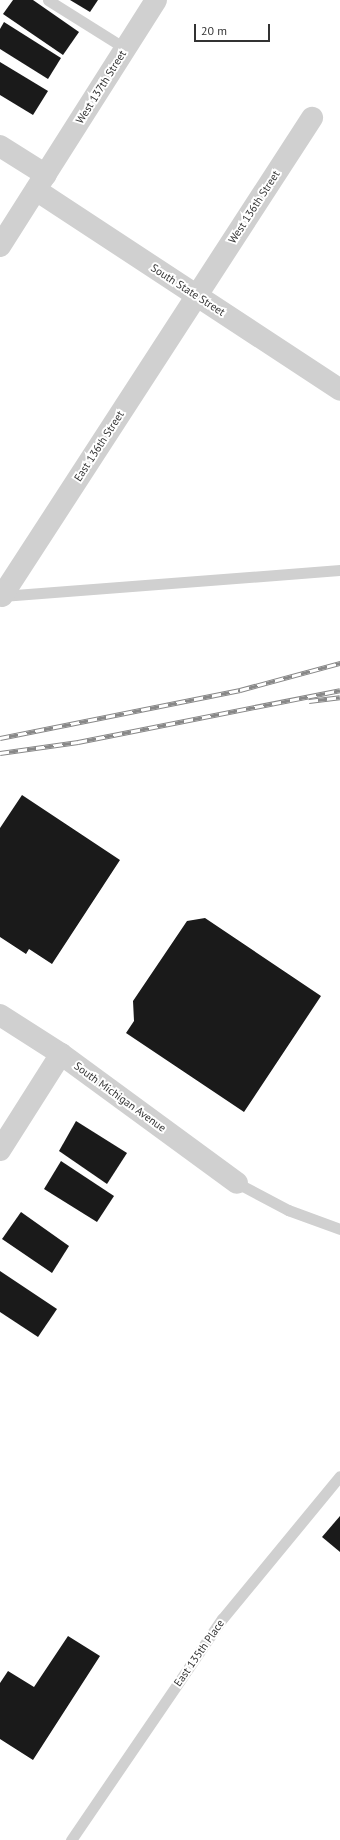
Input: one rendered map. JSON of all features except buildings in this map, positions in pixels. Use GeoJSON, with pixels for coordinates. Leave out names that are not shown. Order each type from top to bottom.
{"type":"FeatureCollection","features":[{"type":"Feature","properties":{"kind":"street","name":"West 137th Street"},"geometry":{"type":"LineString","coordinates":[[0,246],[156,0]]}},
{"type":"Feature","properties":{"kind":"street","name":"West 136th Street"},"geometry":{"type":"LineString","coordinates":[[196,296],[312,118]]}},
{"type":"Feature","properties":{"kind":"street","name":"South State Street"},"geometry":{"type":"LineString","coordinates":[[0,146],[41,183],[196,296],[340,390]]}},
{"type":"Feature","properties":{"kind":"street","name":"East 136th Street"},"geometry":{"type":"LineString","coordinates":[[2,596],[196,296]]}},
{"type":"Feature","properties":{"kind":"street","name":"South Michigan Avenue"},"geometry":{"type":"LineString","coordinates":[[0,1015],[61,1054],[237,1183]]}},
{"type":"Feature","properties":{"kind":"street"},"geometry":{"type":"LineString","coordinates":[[0,1150],[61,1054]]}},
{"type":"Feature","properties":{"kind":"lane"},"geometry":{"type":"LineString","coordinates":[[48,0],[126,49]]}},
{"type":"Feature","properties":{"kind":"lane"},"geometry":{"type":"LineString","coordinates":[[2,596],[340,570]]}},
{"type":"Feature","properties":{"kind":"lane"},"geometry":{"type":"LineString","coordinates":[[237,1183],[295,1213],[340,1229]]}},
{"type":"Feature","properties":{"kind":"lane","name":"East 135th Place"},"geometry":{"type":"LineString","coordinates":[[71,1840],[222,1619],[340,1476]]}},
{"type":"Feature","properties":{"kind":"railway"},"geometry":{"type":"LineString","coordinates":[[0,738],[240,690],[340,663]]}},
{"type":"Feature","properties":{"kind":"railway"},"geometry":{"type":"LineString","coordinates":[[0,753],[78,742],[340,690]]}},
{"type":"Feature","properties":{"kind":"railway"},"geometry":{"type":"LineString","coordinates":[[309,701],[340,697]]}}]}
